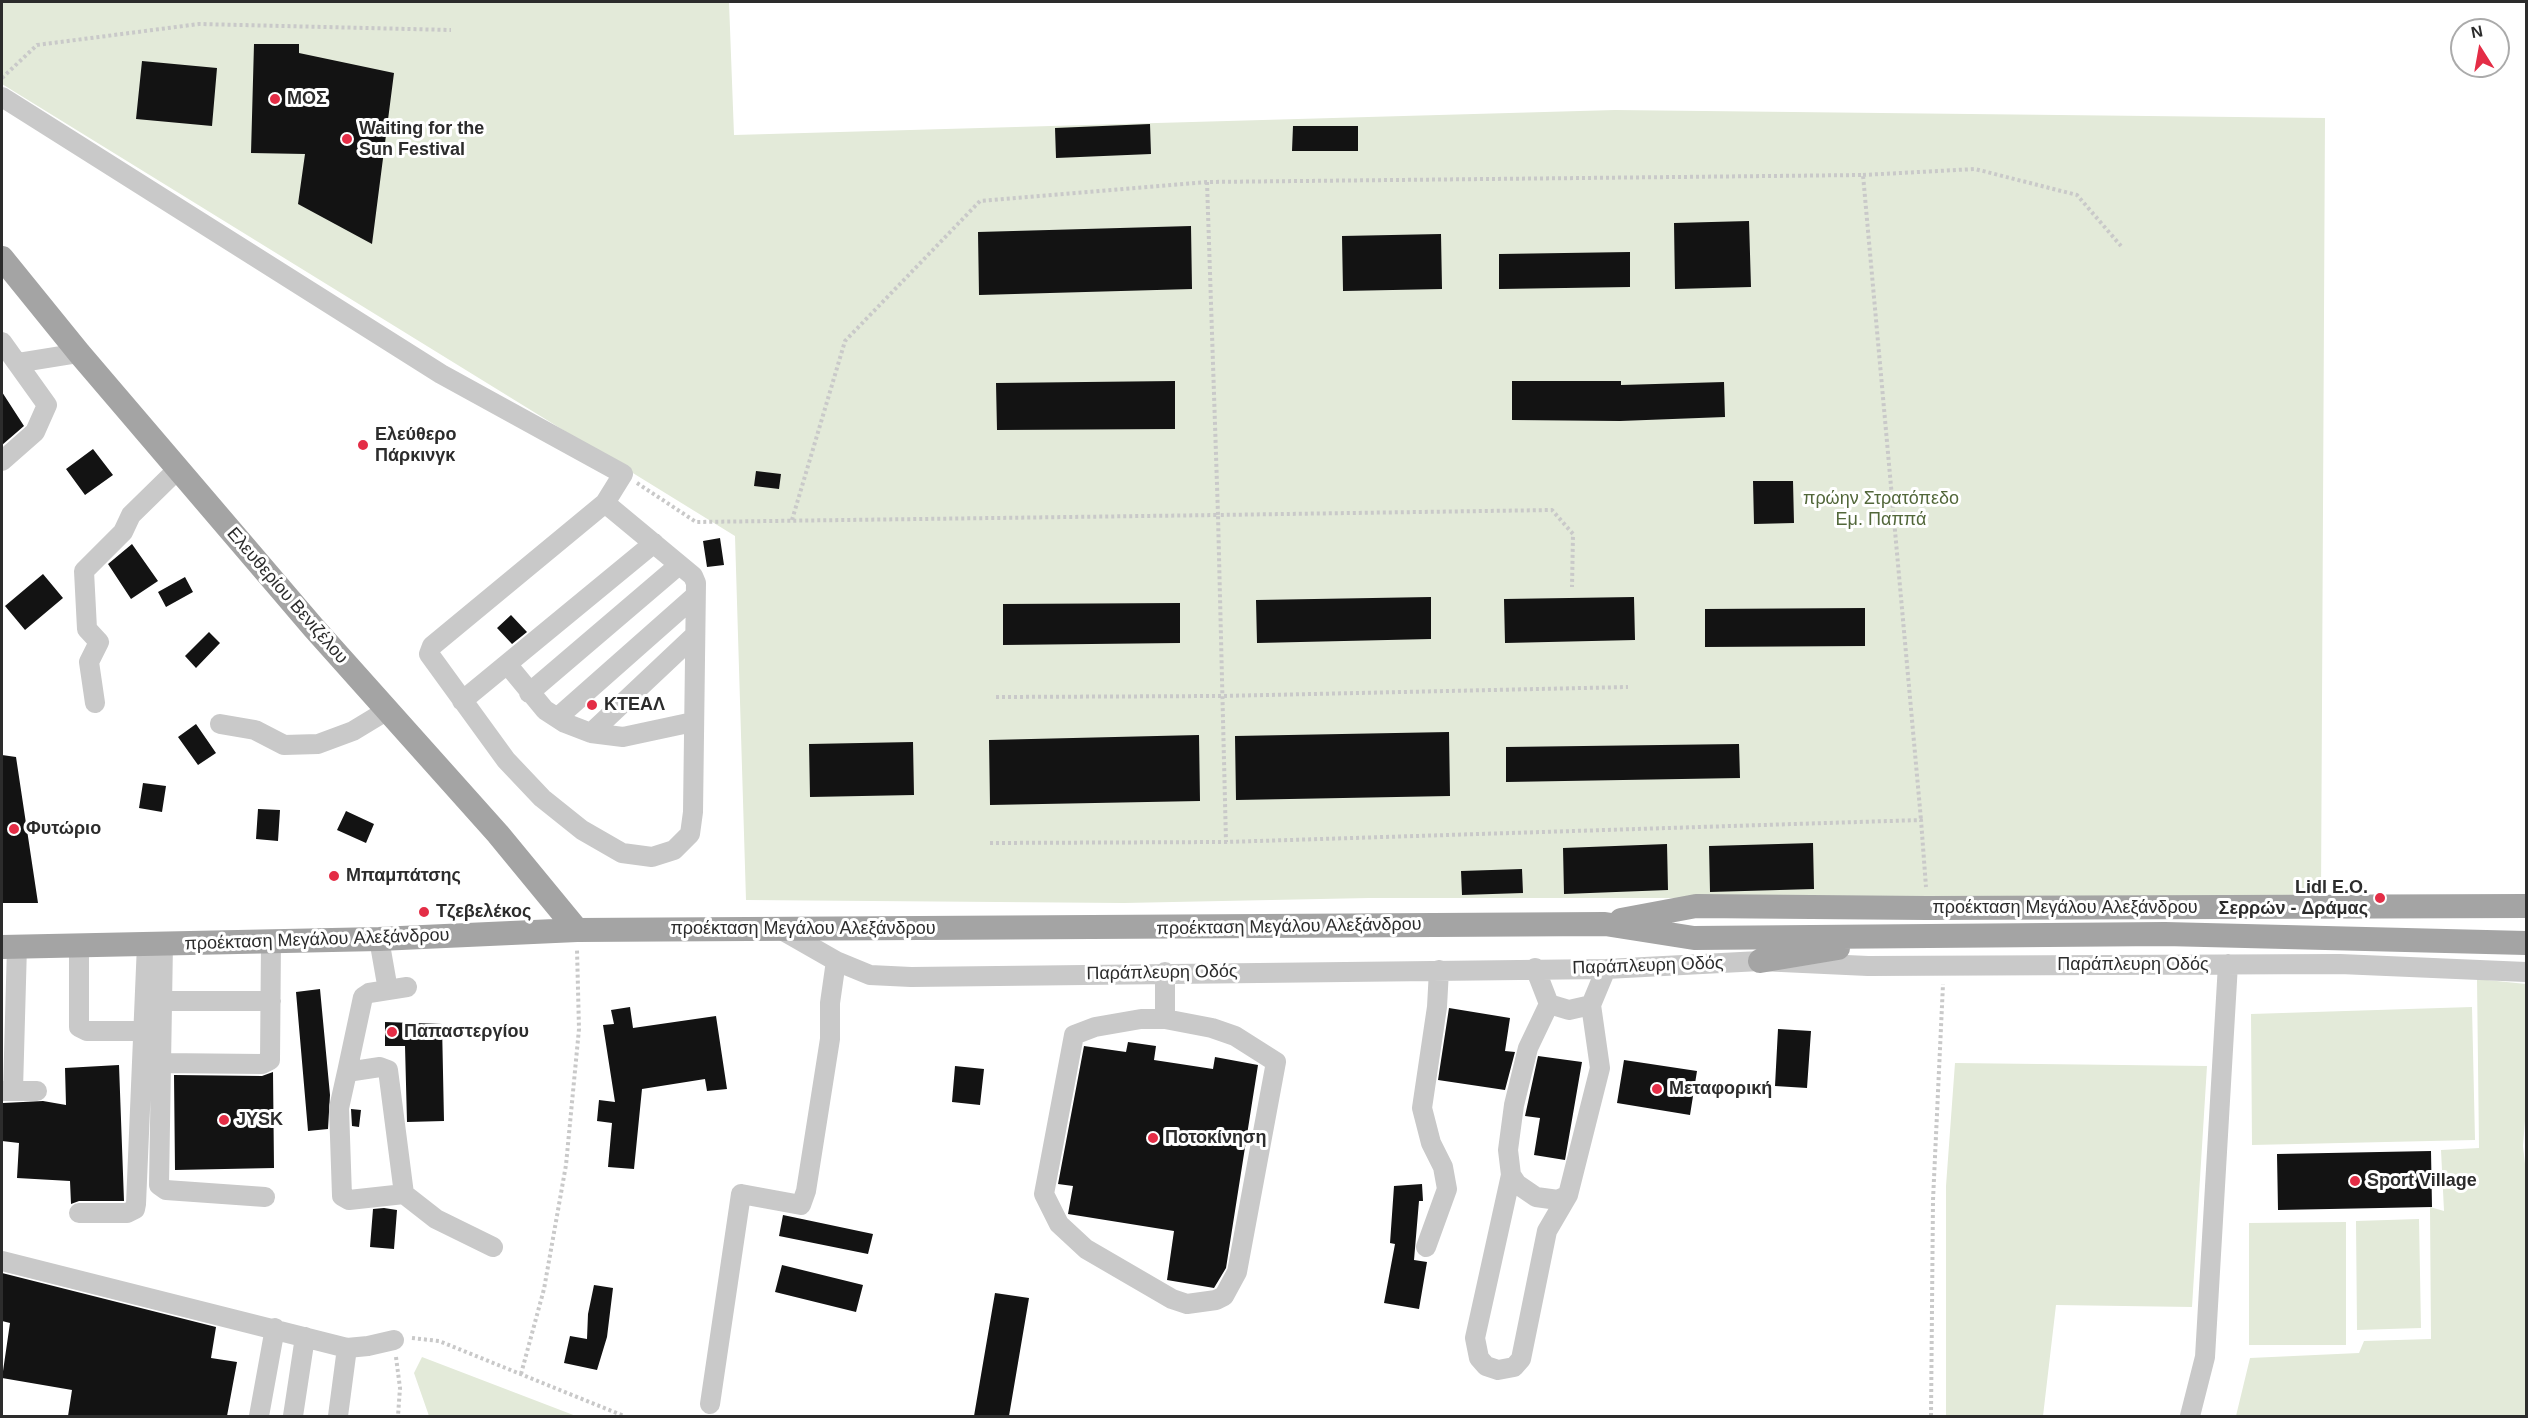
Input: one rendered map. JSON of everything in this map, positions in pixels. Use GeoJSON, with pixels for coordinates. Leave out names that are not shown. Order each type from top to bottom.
{"type":"FeatureCollection","features":[{"type":"Feature","properties":{"kind":"main road","name":"Ελευθερίου Βενιζέλου"},"geometry":{"type":"LineString","coordinates":[[3,264],[386,711],[505,842],[577,930]]}},
{"type":"Feature","properties":{"kind":"main road","name":"προέκταση Μεγάλου Αλεξάνδρου"},"geometry":{"type":"LineString","coordinates":[[1605,924],[1696,906],[1927,908],[2526,906]]}},
{"type":"Feature","properties":{"kind":"main road","name":"προέκταση Μεγάλου Αλεξάνδρου"},"geometry":{"type":"LineString","coordinates":[[9,947],[379,939],[577,930],[1605,924],[1694,938],[2165,934],[2526,943]]}},
{"type":"Feature","properties":{"kind":"main road"},"geometry":{"type":"LineString","coordinates":[[1760,961],[1908,936]]}},
{"type":"Feature","properties":{"kind":"street"},"geometry":{"type":"LineString","coordinates":[[2,97],[441,374],[623,474],[606,503],[429,650],[431,658],[506,760],[542,798],[582,830],[622,853],[652,857],[674,850],[690,834],[693,812],[694,578],[606,503]]}},
{"type":"Feature","properties":{"kind":"street"},"geometry":{"type":"LineString","coordinates":[[2,342],[47,405],[35,432],[2,461]]}},
{"type":"Feature","properties":{"kind":"street"},"geometry":{"type":"LineString","coordinates":[[17,363],[79,353]]}},
{"type":"Feature","properties":{"kind":"street"},"geometry":{"type":"LineString","coordinates":[[95,703],[89,662],[99,642],[87,629],[84,571],[123,532],[131,515],[178,469]]}},
{"type":"Feature","properties":{"kind":"street"},"geometry":{"type":"LineString","coordinates":[[462,701],[654,543]]}},
{"type":"Feature","properties":{"kind":"street"},"geometry":{"type":"LineString","coordinates":[[529,693],[679,565]]}},
{"type":"Feature","properties":{"kind":"street"},"geometry":{"type":"LineString","coordinates":[[557,718],[695,596]]}},
{"type":"Feature","properties":{"kind":"street"},"geometry":{"type":"LineString","coordinates":[[591,733],[695,635]]}},
{"type":"Feature","properties":{"kind":"street"},"geometry":{"type":"LineString","coordinates":[[507,664],[529,693],[557,718],[591,733],[623,737],[693,722]]}},
{"type":"Feature","properties":{"kind":"street"},"geometry":{"type":"LineString","coordinates":[[220,724],[255,730],[284,745],[318,744],[353,731],[386,711]]}},
{"type":"Feature","properties":{"kind":"street","name":"Παράπλευρη Οδός"},"geometry":{"type":"LineString","coordinates":[[780,929],[836,962],[870,975],[901,976],[1606,969],[1760,961],[1868,966],[2340,964],[2526,972]]}},
{"type":"Feature","properties":{"kind":"street"},"geometry":{"type":"LineString","coordinates":[[379,939],[398,989],[363,997],[339,1108],[342,1196],[349,1200],[404,1194],[436,1219],[493,1247]]}},
{"type":"Feature","properties":{"kind":"street"},"geometry":{"type":"LineString","coordinates":[[160,1062],[267,1063],[271,1055],[271,942]]}},
{"type":"Feature","properties":{"kind":"street"},"geometry":{"type":"LineString","coordinates":[[155,944],[162,1001],[159,1185],[166,1190],[265,1197]]}},
{"type":"Feature","properties":{"kind":"street"},"geometry":{"type":"LineString","coordinates":[[79,1213],[127,1213],[135,1209],[143,1031],[155,944]]}},
{"type":"Feature","properties":{"kind":"street"},"geometry":{"type":"LineString","coordinates":[[79,946],[79,1027],[87,1032],[143,1031]]}},
{"type":"Feature","properties":{"kind":"street"},"geometry":{"type":"LineString","coordinates":[[9,947],[7,1090],[37,1091]]}},
{"type":"Feature","properties":{"kind":"street"},"geometry":{"type":"LineString","coordinates":[[710,1404],[741,1194],[801,1205],[806,1191],[830,1039],[830,1003],[836,962]]}},
{"type":"Feature","properties":{"kind":"street"},"geometry":{"type":"LineString","coordinates":[[2190,1416],[2205,1357],[2228,964]]}},
{"type":"Feature","properties":{"kind":"street"},"geometry":{"type":"LineString","coordinates":[[1535,968],[1549,1004],[1528,1048],[1514,1105],[1508,1150],[1511,1175],[1475,1338],[1479,1358],[1492,1369],[1509,1369],[1521,1359],[1547,1230],[1568,1196],[1600,1068],[1591,1005],[1606,969]]}},
{"type":"Feature","properties":{"kind":"street"},"geometry":{"type":"LineString","coordinates":[[1426,1248],[1447,1189],[1443,1167],[1431,1143],[1422,1108],[1437,1007],[1439,970]]}},
{"type":"Feature","properties":{"kind":"street"},"geometry":{"type":"LineString","coordinates":[[1165,972],[1165,1019]]}},
{"type":"Feature","properties":{"kind":"street"},"geometry":{"type":"LineString","coordinates":[[162,1001],[271,1001]]}},
{"type":"Feature","properties":{"kind":"street"},"geometry":{"type":"LineString","coordinates":[[1549,1004],[1569,1010],[1591,1005]]}},
{"type":"Feature","properties":{"kind":"street"},"geometry":{"type":"LineString","coordinates":[[1165,1019],[1189,1022],[1235,1036],[1276,1062],[1237,1272],[1224,1296],[1196,1304],[1172,1299],[1086,1249],[1059,1224],[1044,1194],[1074,1035],[1118,1022],[1165,1019]]}},
{"type":"Feature","properties":{"kind":"street"},"geometry":{"type":"LineString","coordinates":[[347,1072],[380,1067],[388,1070],[404,1194]]}},
{"type":"Feature","properties":{"kind":"street"},"geometry":{"type":"LineString","coordinates":[[1511,1175],[1517,1184],[1536,1197],[1558,1200],[1568,1196]]}},
{"type":"Feature","properties":{"kind":"street"},"geometry":{"type":"LineString","coordinates":[[2,1261],[276,1328],[347,1348],[394,1340]]}},
{"type":"Feature","properties":{"kind":"street"},"geometry":{"type":"LineString","coordinates":[[259,1416],[276,1328]]}},
{"type":"Feature","properties":{"kind":"street"},"geometry":{"type":"LineString","coordinates":[[293,1416],[305,1336]]}},
{"type":"Feature","properties":{"kind":"street"},"geometry":{"type":"LineString","coordinates":[[338,1416],[347,1348]]}},
{"type":"Feature","properties":{"kind":"path"},"geometry":{"type":"LineString","coordinates":[[2,79],[38,45],[199,24],[451,30]]}},
{"type":"Feature","properties":{"kind":"path"},"geometry":{"type":"LineString","coordinates":[[792,520],[845,341],[980,201],[1207,182],[1863,175],[1975,169],[2078,195],[2121,246]]}},
{"type":"Feature","properties":{"kind":"path"},"geometry":{"type":"LineString","coordinates":[[1863,175],[1927,908]]}},
{"type":"Feature","properties":{"kind":"path"},"geometry":{"type":"LineString","coordinates":[[1207,182],[1226,842]]}},
{"type":"Feature","properties":{"kind":"path"},"geometry":{"type":"LineString","coordinates":[[623,474],[696,522],[1551,510],[1573,534],[1572,586]]}},
{"type":"Feature","properties":{"kind":"path"},"geometry":{"type":"LineString","coordinates":[[996,697],[1222,696],[1628,687]]}},
{"type":"Feature","properties":{"kind":"path"},"geometry":{"type":"LineString","coordinates":[[990,843],[1226,842],[1921,820]]}},
{"type":"Feature","properties":{"kind":"path"},"geometry":{"type":"LineString","coordinates":[[521,1374],[544,1289],[566,1165],[579,1029],[577,930]]}},
{"type":"Feature","properties":{"kind":"path"},"geometry":{"type":"LineString","coordinates":[[1931,1416],[1933,1200],[1944,965]]}},
{"type":"Feature","properties":{"kind":"path"},"geometry":{"type":"LineString","coordinates":[[398,1416],[400,1388],[394,1340],[418,1337],[439,1341],[624,1416]]}},
{"type":"Feature","properties":{"kind":"green space","name":"πρώην Στρατόπεδο Εμ. Παππά"},"geometry":{"type":"Polygon","coordinates":[[[2,2],[729,2],[734,135],[1615,110],[2325,118],[2321,898],[1369,898],[1124,903],[746,900],[735,536],[2,84],[2,2]]]}},
{"type":"Feature","properties":{"kind":"green space"},"geometry":{"type":"Polygon","coordinates":[[[2477,979],[2526,984],[2526,1108],[2523,1146],[2526,1173],[2526,1416],[2236,1416],[2250,1358],[2359,1353],[2364,1341],[2431,1339],[2430,1207],[2444,1211],[2441,1150],[2479,1148],[2477,979]]]}},
{"type":"Feature","properties":{"kind":"green space"},"geometry":{"type":"Polygon","coordinates":[[[2472,1007],[2475,1140],[2252,1145],[2251,1014],[2472,1007]]]}},
{"type":"Feature","properties":{"kind":"green space"},"geometry":{"type":"Polygon","coordinates":[[[1955,1063],[2207,1066],[2192,1307],[2056,1305],[2043,1416],[1946,1416],[1946,1186],[1955,1063]]]}},
{"type":"Feature","properties":{"kind":"green space"},"geometry":{"type":"Polygon","coordinates":[[[2419,1219],[2421,1328],[2357,1330],[2356,1221],[2419,1219]]]}},
{"type":"Feature","properties":{"kind":"green space"},"geometry":{"type":"Polygon","coordinates":[[[2346,1222],[2346,1345],[2249,1345],[2249,1223],[2346,1222]]]}},
{"type":"Feature","properties":{"kind":"green space"},"geometry":{"type":"Polygon","coordinates":[[[422,1357],[576,1416],[429,1416],[414,1373],[422,1357]]]}},
{"type":"Feature","properties":{"kind":"building","name":"Waiting for the Sun Festival"},"geometry":{"type":"Polygon","coordinates":[[[254,44],[299,44],[299,53],[394,73],[372,244],[298,204],[305,154],[251,153],[254,44]]]}},
{"type":"Feature","properties":{"kind":"building"},"geometry":{"type":"Polygon","coordinates":[[[142,61],[217,68],[212,126],[136,119],[142,61]]]}},
{"type":"Feature","properties":{"kind":"building"},"geometry":{"type":"Polygon","coordinates":[[[1150,124],[1151,154],[1056,158],[1055,128],[1150,124]]]}},
{"type":"Feature","properties":{"kind":"building"},"geometry":{"type":"Polygon","coordinates":[[[1293,126],[1358,126],[1358,151],[1292,151],[1293,126]]]}},
{"type":"Feature","properties":{"kind":"building"},"geometry":{"type":"Polygon","coordinates":[[[1749,221],[1751,287],[1675,289],[1674,223],[1749,221]]]}},
{"type":"Feature","properties":{"kind":"building"},"geometry":{"type":"Polygon","coordinates":[[[1191,226],[1192,289],[979,295],[978,232],[1191,226]]]}},
{"type":"Feature","properties":{"kind":"building"},"geometry":{"type":"Polygon","coordinates":[[[1441,234],[1442,289],[1343,291],[1342,236],[1441,234]]]}},
{"type":"Feature","properties":{"kind":"building"},"geometry":{"type":"Polygon","coordinates":[[[1630,252],[1630,287],[1499,289],[1499,254],[1630,252]]]}},
{"type":"Feature","properties":{"kind":"building"},"geometry":{"type":"Polygon","coordinates":[[[1175,381],[1175,429],[997,430],[996,383],[1175,381]]]}},
{"type":"Feature","properties":{"kind":"building"},"geometry":{"type":"Polygon","coordinates":[[[1512,381],[1621,381],[1621,385],[1724,382],[1725,417],[1620,421],[1512,420],[1512,381]]]}},
{"type":"Feature","properties":{"kind":"building"},"geometry":{"type":"Polygon","coordinates":[[[2,392],[24,426],[2,445],[2,392]]]}},
{"type":"Feature","properties":{"kind":"building"},"geometry":{"type":"Polygon","coordinates":[[[93,449],[113,475],[85,495],[66,469],[93,449]]]}},
{"type":"Feature","properties":{"kind":"building"},"geometry":{"type":"Polygon","coordinates":[[[756,471],[781,474],[779,489],[754,486],[756,471]]]}},
{"type":"Feature","properties":{"kind":"building"},"geometry":{"type":"Polygon","coordinates":[[[1753,481],[1793,481],[1794,523],[1754,524],[1753,481]]]}},
{"type":"Feature","properties":{"kind":"building"},"geometry":{"type":"Polygon","coordinates":[[[720,538],[724,565],[707,567],[703,541],[720,538]]]}},
{"type":"Feature","properties":{"kind":"building"},"geometry":{"type":"Polygon","coordinates":[[[132,544],[158,581],[131,599],[108,564],[132,544]]]}},
{"type":"Feature","properties":{"kind":"building"},"geometry":{"type":"Polygon","coordinates":[[[43,574],[63,598],[25,630],[5,606],[43,574]]]}},
{"type":"Feature","properties":{"kind":"building"},"geometry":{"type":"Polygon","coordinates":[[[185,577],[193,592],[166,607],[158,592],[185,577]]]}},
{"type":"Feature","properties":{"kind":"building"},"geometry":{"type":"Polygon","coordinates":[[[1431,597],[1431,639],[1257,643],[1256,600],[1431,597]]]}},
{"type":"Feature","properties":{"kind":"building"},"geometry":{"type":"Polygon","coordinates":[[[1634,597],[1635,640],[1505,643],[1504,599],[1634,597]]]}},
{"type":"Feature","properties":{"kind":"building"},"geometry":{"type":"Polygon","coordinates":[[[1180,603],[1180,643],[1003,645],[1003,604],[1180,603]]]}},
{"type":"Feature","properties":{"kind":"building"},"geometry":{"type":"Polygon","coordinates":[[[1865,608],[1865,646],[1705,647],[1705,609],[1865,608]]]}},
{"type":"Feature","properties":{"kind":"building"},"geometry":{"type":"Polygon","coordinates":[[[511,615],[527,632],[512,644],[497,628],[511,615]]]}},
{"type":"Feature","properties":{"kind":"building"},"geometry":{"type":"Polygon","coordinates":[[[209,632],[220,643],[196,668],[185,656],[209,632]]]}},
{"type":"Feature","properties":{"kind":"building"},"geometry":{"type":"Polygon","coordinates":[[[196,724],[216,753],[198,765],[178,737],[196,724]]]}},
{"type":"Feature","properties":{"kind":"building"},"geometry":{"type":"Polygon","coordinates":[[[1449,732],[1450,796],[1236,800],[1235,736],[1449,732]]]}},
{"type":"Feature","properties":{"kind":"building"},"geometry":{"type":"Polygon","coordinates":[[[1199,735],[1200,801],[990,805],[989,740],[1199,735]]]}},
{"type":"Feature","properties":{"kind":"building"},"geometry":{"type":"Polygon","coordinates":[[[913,742],[914,795],[810,797],[809,744],[913,742]]]}},
{"type":"Feature","properties":{"kind":"building"},"geometry":{"type":"Polygon","coordinates":[[[1739,744],[1740,778],[1506,782],[1506,747],[1739,744]]]}},
{"type":"Feature","properties":{"kind":"building","name":"Φυτώριο"},"geometry":{"type":"Polygon","coordinates":[[[2,755],[16,757],[38,903],[2,903],[2,755]]]}},
{"type":"Feature","properties":{"kind":"building"},"geometry":{"type":"Polygon","coordinates":[[[143,783],[166,786],[162,812],[139,808],[143,783]]]}},
{"type":"Feature","properties":{"kind":"building"},"geometry":{"type":"Polygon","coordinates":[[[258,809],[280,810],[278,841],[256,839],[258,809]]]}},
{"type":"Feature","properties":{"kind":"building"},"geometry":{"type":"Polygon","coordinates":[[[346,811],[374,824],[366,843],[337,830],[346,811]]]}},
{"type":"Feature","properties":{"kind":"building"},"geometry":{"type":"Polygon","coordinates":[[[1813,843],[1814,889],[1710,892],[1709,846],[1813,843]]]}},
{"type":"Feature","properties":{"kind":"building"},"geometry":{"type":"Polygon","coordinates":[[[1667,844],[1668,890],[1564,894],[1563,848],[1667,844]]]}},
{"type":"Feature","properties":{"kind":"building"},"geometry":{"type":"Polygon","coordinates":[[[1522,869],[1523,893],[1462,895],[1461,871],[1522,869]]]}},
{"type":"Feature","properties":{"kind":"building"},"geometry":{"type":"Polygon","coordinates":[[[320,989],[330,1095],[328,1129],[308,1131],[296,992],[320,989]]]}},
{"type":"Feature","properties":{"kind":"building"},"geometry":{"type":"Polygon","coordinates":[[[630,1007],[633,1028],[716,1016],[727,1089],[707,1091],[705,1079],[642,1089],[634,1169],[608,1167],[612,1123],[597,1121],[599,1100],[615,1102],[603,1025],[614,1024],[611,1010],[630,1007]]]}},
{"type":"Feature","properties":{"kind":"building"},"geometry":{"type":"Polygon","coordinates":[[[1449,1008],[1510,1018],[1505,1051],[1515,1052],[1505,1090],[1438,1080],[1449,1008]]]}},
{"type":"Feature","properties":{"kind":"building"},"geometry":{"type":"Polygon","coordinates":[[[385,1022],[442,1024],[444,1121],[407,1122],[405,1046],[385,1046],[385,1022]]]}},
{"type":"Feature","properties":{"kind":"building"},"geometry":{"type":"Polygon","coordinates":[[[1778,1029],[1811,1031],[1807,1088],[1775,1086],[1778,1029]]]}},
{"type":"Feature","properties":{"kind":"building"},"geometry":{"type":"Polygon","coordinates":[[[1128,1042],[1156,1046],[1154,1060],[1213,1069],[1215,1057],[1258,1065],[1226,1268],[1214,1288],[1167,1280],[1174,1231],[1068,1214],[1073,1186],[1058,1184],[1084,1046],[1126,1052],[1128,1042]]]}},
{"type":"Feature","properties":{"kind":"building"},"geometry":{"type":"Polygon","coordinates":[[[1538,1056],[1582,1062],[1565,1160],[1534,1155],[1540,1118],[1525,1116],[1538,1056]]]}},
{"type":"Feature","properties":{"kind":"building"},"geometry":{"type":"Polygon","coordinates":[[[1624,1060],[1697,1071],[1690,1115],[1617,1103],[1624,1060]]]}},
{"type":"Feature","properties":{"kind":"building"},"geometry":{"type":"Polygon","coordinates":[[[119,1065],[124,1201],[79,1201],[71,1204],[70,1181],[17,1178],[19,1143],[2,1141],[3,1103],[43,1101],[66,1105],[65,1068],[119,1065]]]}},
{"type":"Feature","properties":{"kind":"building"},"geometry":{"type":"Polygon","coordinates":[[[955,1066],[984,1069],[980,1105],[952,1102],[955,1066]]]}},
{"type":"Feature","properties":{"kind":"building","name":"JYSK"},"geometry":{"type":"Polygon","coordinates":[[[273,1072],[274,1168],[175,1170],[174,1075],[262,1076],[273,1072]]]}},
{"type":"Feature","properties":{"kind":"building"},"geometry":{"type":"Polygon","coordinates":[[[351,1109],[361,1110],[359,1127],[352,1126],[351,1109]]]}},
{"type":"Feature","properties":{"kind":"building","name":"Sport Village"},"geometry":{"type":"Polygon","coordinates":[[[2431,1151],[2432,1207],[2278,1210],[2277,1154],[2431,1151]]]}},
{"type":"Feature","properties":{"kind":"building"},"geometry":{"type":"Polygon","coordinates":[[[1422,1184],[1423,1201],[1419,1201],[1414,1260],[1427,1262],[1419,1309],[1384,1303],[1395,1244],[1390,1243],[1394,1186],[1422,1184]]]}},
{"type":"Feature","properties":{"kind":"building"},"geometry":{"type":"Polygon","coordinates":[[[373,1209],[397,1210],[394,1249],[370,1247],[373,1209]]]}},
{"type":"Feature","properties":{"kind":"building"},"geometry":{"type":"Polygon","coordinates":[[[783,1215],[873,1234],[868,1254],[779,1236],[783,1215]]]}},
{"type":"Feature","properties":{"kind":"building"},"geometry":{"type":"Polygon","coordinates":[[[782,1265],[863,1285],[856,1312],[775,1292],[782,1265]]]}},
{"type":"Feature","properties":{"kind":"building"},"geometry":{"type":"Polygon","coordinates":[[[2,1273],[216,1327],[211,1358],[237,1362],[227,1416],[68,1416],[72,1390],[2,1378],[10,1323],[2,1321],[2,1273]]]}},
{"type":"Feature","properties":{"kind":"building"},"geometry":{"type":"Polygon","coordinates":[[[594,1285],[613,1288],[607,1337],[597,1370],[564,1363],[570,1336],[587,1339],[588,1314],[594,1285]]]}},
{"type":"Feature","properties":{"kind":"building"},"geometry":{"type":"Polygon","coordinates":[[[995,1293],[1029,1298],[1009,1416],[974,1416],[995,1293]]]}},
{"type":"Feature","properties":{"kind":"place","name":"ΜΟΣ"},"geometry":{"type":"Point","coordinates":[275,99]}},
{"type":"Feature","properties":{"kind":"place","name":"Waiting for the Sun Festival"},"geometry":{"type":"Point","coordinates":[347,139]}},
{"type":"Feature","properties":{"kind":"place","name":"Ελεύθερο Πάρκινγκ"},"geometry":{"type":"Point","coordinates":[363,445]}},
{"type":"Feature","properties":{"kind":"place","name":"ΚΤΕΑΛ"},"geometry":{"type":"Point","coordinates":[592,705]}},
{"type":"Feature","properties":{"kind":"place","name":"Φυτώριο"},"geometry":{"type":"Point","coordinates":[14,829]}},
{"type":"Feature","properties":{"kind":"place","name":"Μπαμπάτσης"},"geometry":{"type":"Point","coordinates":[334,876]}},
{"type":"Feature","properties":{"kind":"place","name":"Lidl Ε.Ο. Σερρών - Δράμας"},"geometry":{"type":"Point","coordinates":[2380,898]}},
{"type":"Feature","properties":{"kind":"place","name":"Τζεβελέκος"},"geometry":{"type":"Point","coordinates":[424,912]}},
{"type":"Feature","properties":{"kind":"place","name":"Παπαστεργίου"},"geometry":{"type":"Point","coordinates":[392,1032]}},
{"type":"Feature","properties":{"kind":"place","name":"Μεταφορική"},"geometry":{"type":"Point","coordinates":[1657,1089]}},
{"type":"Feature","properties":{"kind":"place","name":"JYSK"},"geometry":{"type":"Point","coordinates":[224,1120]}},
{"type":"Feature","properties":{"kind":"place","name":"Ποτοκίνηση"},"geometry":{"type":"Point","coordinates":[1153,1138]}},
{"type":"Feature","properties":{"kind":"place","name":"Sport Village"},"geometry":{"type":"Point","coordinates":[2355,1181]}}]}
